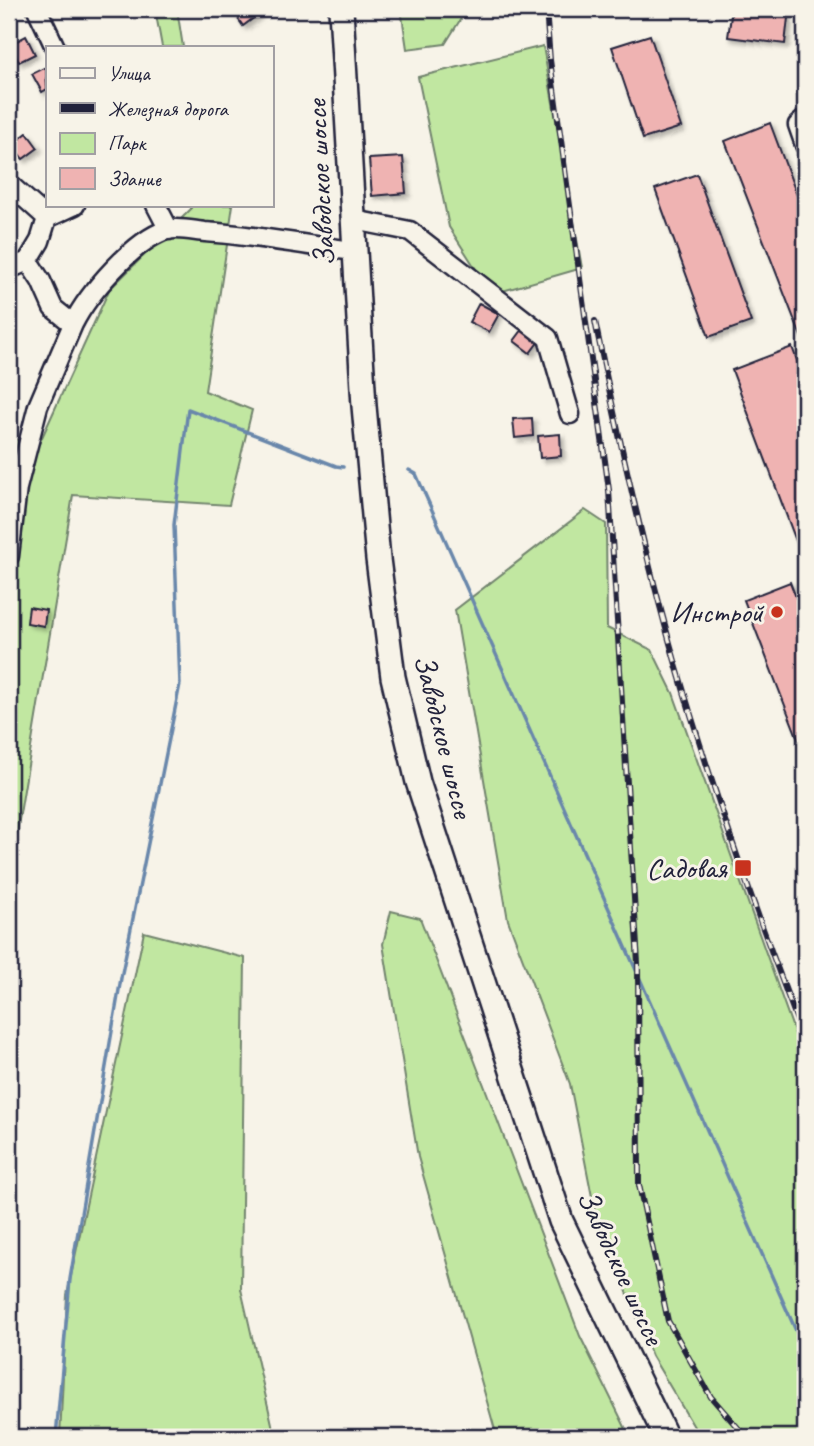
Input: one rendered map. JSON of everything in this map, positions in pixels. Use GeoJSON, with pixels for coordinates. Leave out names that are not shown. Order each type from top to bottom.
{"type":"FeatureCollection","features":[{"type":"Feature","properties":{"kind":"main road","name":"Заводское шоссе"},"geometry":{"type":"LineString","coordinates":[[341,9],[364,406],[378,559],[393,677],[418,782],[561,1221],[666,1437]]}},
{"type":"Feature","properties":{"kind":"main road"},"geometry":{"type":"LineString","coordinates":[[650,1403],[677,1437]]}},
{"type":"Feature","properties":{"kind":"street"},"geometry":{"type":"LineString","coordinates":[[37,9],[55,46]]}},
{"type":"Feature","properties":{"kind":"street"},"geometry":{"type":"LineString","coordinates":[[805,119],[798,125],[805,145]]}},
{"type":"Feature","properties":{"kind":"street"},"geometry":{"type":"LineString","coordinates":[[9,184],[47,218]]}},
{"type":"Feature","properties":{"kind":"street"},"geometry":{"type":"LineString","coordinates":[[9,269],[28,261],[40,242],[47,218],[73,206]]}},
{"type":"Feature","properties":{"kind":"street"},"geometry":{"type":"LineString","coordinates":[[157,206],[169,230]]}},
{"type":"Feature","properties":{"kind":"street"},"geometry":{"type":"LineString","coordinates":[[354,220],[410,231],[548,338],[570,414]]}},
{"type":"Feature","properties":{"kind":"street"},"geometry":{"type":"LineString","coordinates":[[9,556],[18,488],[38,406],[79,313],[108,274],[147,239],[169,230],[242,234],[355,251]]}},
{"type":"Feature","properties":{"kind":"street"},"geometry":{"type":"LineString","coordinates":[[28,261],[53,308],[74,324]]}},
{"type":"Feature","properties":{"kind":"green space"},"geometry":{"type":"Polygon","coordinates":[[[155,9],[177,9],[183,46],[162,46],[155,9]]]}},
{"type":"Feature","properties":{"kind":"green space"},"geometry":{"type":"Polygon","coordinates":[[[401,9],[467,9],[445,44],[407,49],[401,9]]]}},
{"type":"Feature","properties":{"kind":"green space"},"geometry":{"type":"Polygon","coordinates":[[[543,46],[582,268],[492,294],[449,227],[418,77],[543,46]]]}},
{"type":"Feature","properties":{"kind":"green space"},"geometry":{"type":"Polygon","coordinates":[[[191,206],[233,206],[205,391],[252,410],[229,505],[73,495],[9,880],[9,567],[16,527],[9,524],[9,438],[39,444],[109,290],[191,206]]]}},
{"type":"Feature","properties":{"kind":"green space"},"geometry":{"type":"Polygon","coordinates":[[[585,510],[606,524],[607,628],[652,650],[673,693],[805,1062],[805,1437],[700,1437],[652,1356],[594,1207],[570,1084],[508,920],[455,610],[585,510]]]}},
{"type":"Feature","properties":{"kind":"green space"},"geometry":{"type":"Polygon","coordinates":[[[391,911],[420,918],[580,1336],[630,1437],[497,1437],[418,1157],[383,944],[391,911]]]}},
{"type":"Feature","properties":{"kind":"green space"},"geometry":{"type":"Polygon","coordinates":[[[144,932],[245,958],[241,1289],[275,1437],[60,1437],[67,1295],[144,932]]]}},
{"type":"Feature","properties":{"kind":"building"},"geometry":{"type":"Polygon","coordinates":[[[255,9],[259,14],[243,26],[232,10],[255,9]]]}},
{"type":"Feature","properties":{"kind":"building"},"geometry":{"type":"Polygon","coordinates":[[[732,9],[789,9],[785,44],[728,37],[732,9]]]}},
{"type":"Feature","properties":{"kind":"building"},"geometry":{"type":"Polygon","coordinates":[[[650,35],[681,127],[643,139],[612,47],[650,35]]]}},
{"type":"Feature","properties":{"kind":"building"},"geometry":{"type":"Polygon","coordinates":[[[26,36],[35,54],[19,62],[9,45],[26,36]]]}},
{"type":"Feature","properties":{"kind":"building"},"geometry":{"type":"Polygon","coordinates":[[[46,67],[46,90],[42,92],[32,74],[46,67]]]}},
{"type":"Feature","properties":{"kind":"building"},"geometry":{"type":"Polygon","coordinates":[[[770,123],[805,217],[805,347],[725,141],[770,123]]]}},
{"type":"Feature","properties":{"kind":"building"},"geometry":{"type":"Polygon","coordinates":[[[27,133],[38,148],[23,159],[12,145],[27,133]]]}},
{"type":"Feature","properties":{"kind":"building"},"geometry":{"type":"Polygon","coordinates":[[[403,157],[406,193],[372,196],[369,159],[403,157]]]}},
{"type":"Feature","properties":{"kind":"building"},"geometry":{"type":"Polygon","coordinates":[[[697,174],[751,322],[709,337],[655,189],[697,174]]]}},
{"type":"Feature","properties":{"kind":"building"},"geometry":{"type":"Polygon","coordinates":[[[479,303],[499,314],[489,332],[469,322],[479,303]]]}},
{"type":"Feature","properties":{"kind":"building"},"geometry":{"type":"Polygon","coordinates":[[[526,325],[542,337],[530,353],[514,341],[526,325]]]}},
{"type":"Feature","properties":{"kind":"building"},"geometry":{"type":"Polygon","coordinates":[[[792,347],[805,382],[805,565],[732,370],[792,347]]]}},
{"type":"Feature","properties":{"kind":"building"},"geometry":{"type":"Polygon","coordinates":[[[532,418],[533,436],[515,438],[513,419],[532,418]]]}},
{"type":"Feature","properties":{"kind":"building"},"geometry":{"type":"Polygon","coordinates":[[[560,434],[561,456],[540,458],[538,436],[560,434]]]}},
{"type":"Feature","properties":{"kind":"building"},"geometry":{"type":"Polygon","coordinates":[[[790,582],[805,621],[805,757],[744,600],[790,582]]]}},
{"type":"Feature","properties":{"kind":"building"},"geometry":{"type":"Polygon","coordinates":[[[29,607],[46,610],[44,626],[27,623],[29,607]]]}},
{"type":"Feature","properties":{"kind":"waterway"},"geometry":{"type":"LineString","coordinates":[[56,1437],[70,1279],[121,978],[180,684],[174,525],[188,409],[343,467]]}},
{"type":"Feature","properties":{"kind":"waterway"},"geometry":{"type":"LineString","coordinates":[[409,470],[416,474],[805,1351]]}},
{"type":"Feature","properties":{"kind":"railway"},"geometry":{"type":"LineString","coordinates":[[546,9],[550,60],[609,490],[638,963],[639,1185],[668,1321],[711,1397],[746,1437]]}},
{"type":"Feature","properties":{"kind":"railway"},"geometry":{"type":"LineString","coordinates":[[595,321],[632,492],[675,661],[736,852],[805,1041]]}},
{"type":"Feature","properties":{"kind":"place","name":"Инстрой"},"geometry":{"type":"Point","coordinates":[777,612]}},
{"type":"Feature","properties":{"kind":"place","name":"Садовая"},"geometry":{"type":"Point","coordinates":[743,868]}}]}
